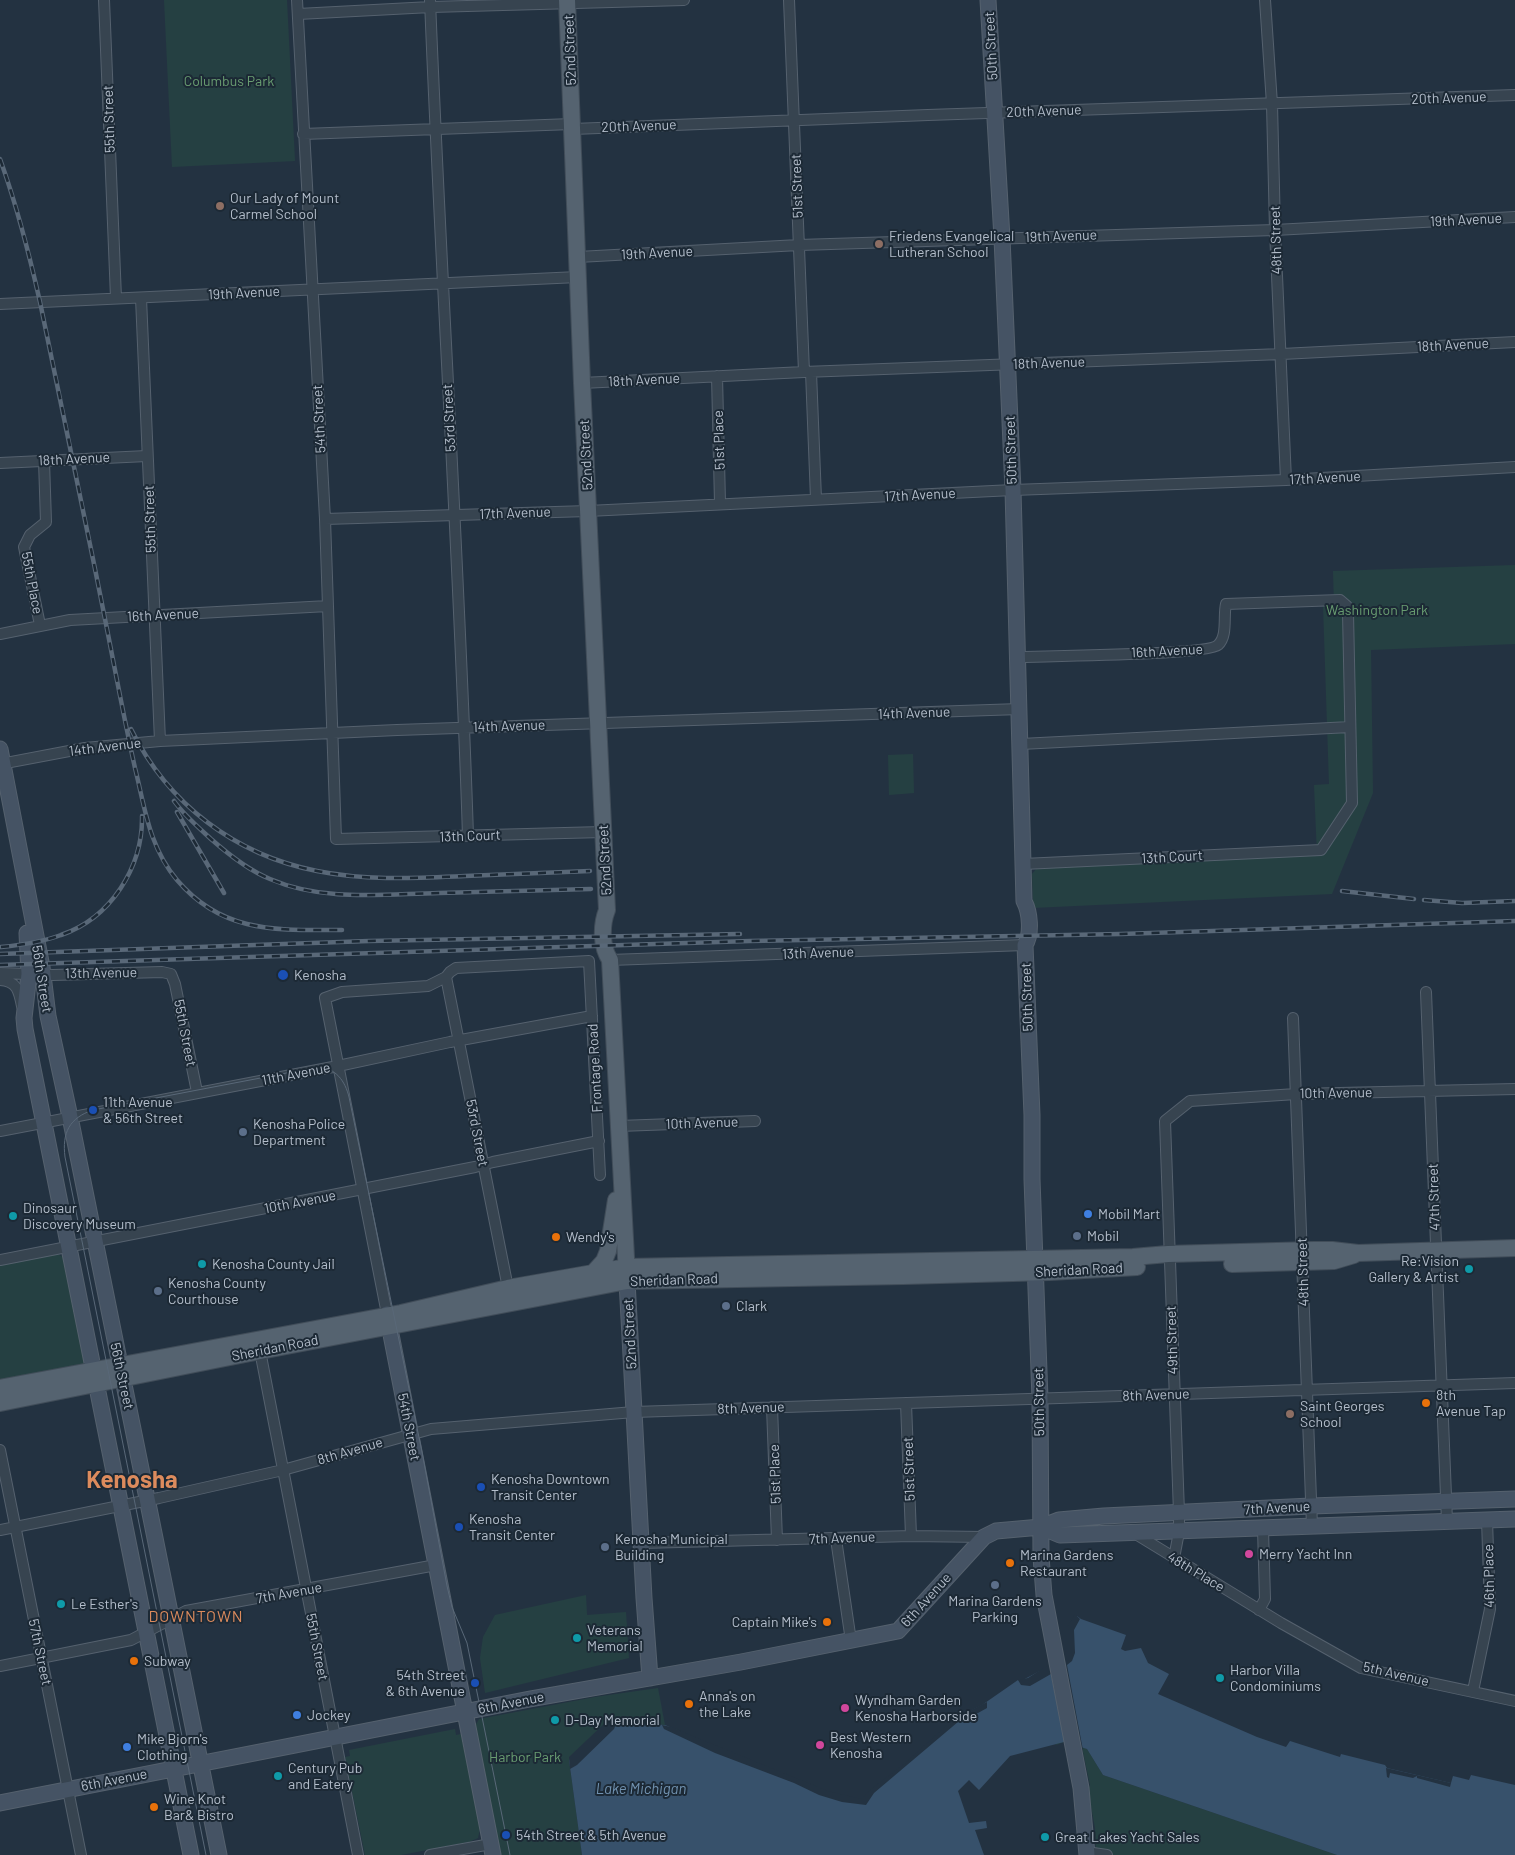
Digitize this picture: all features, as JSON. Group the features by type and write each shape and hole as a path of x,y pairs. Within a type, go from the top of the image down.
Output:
{"main road":[{"name":"52nd Street","path":"568,2 582,383 607,910 613,919 615,951 610,960 627,1274"},
{"path":"594,1272 604,1261 608,1251 621,1170"},
{"name":"Sheridan Road","path":"121,1372 260,1351 508,1288 594,1272 627,1274 1035,1266 1303,1256 1334,1261 1358,1254 1515,1248"},
{"name":"Sheridan Road","path":"0,1388 95,1377 627,1274"},
{"name":"Sheridan Road","path":"0,1403 95,1377"}],"street":[{"name":"55th Street","path":"104,0 116,298"},
{"name":"54th Street","path":"297,0 311,290 325,520 336,839"},
{"path":"298,14 431,3 684,0"},
{"name":"51st Street","path":"789,0 800,245 816,499"},
{"name":"50th Street","path":"988,0 1008,365 1019,657 1024,901 1020,908 1021,940 1025,945 1032,1115 1032,1179 1040,1399 1042,1576 1082,1788 1086,1853"},
{"name":"48th Street","path":"1265,0 1272,104 1275,230 1282,354 1286,480"},
{"name":"53rd Street","path":"431,3 435,129 468,836"},
{"name":"20th Avenue","path":"303,134 435,129 794,121 1515,95"},
{"name":"19th Avenue","path":"578,257 800,245 1275,230 1515,218"},
{"name":"19th Avenue","path":"0,304 578,277"},
{"name":"55th Street","path":"141,298 160,741"},
{"name":"18th Avenue","path":"582,383 808,372 1282,354 1515,342"},
{"name":"51st Place","path":"717,376 720,503"},
{"name":"18th Avenue","path":"0,463 147,456"},
{"name":"55th Place","path":"40,625 24,547 30,535 46,522 44,460"},
{"name":"17th Avenue","path":"325,520 588,511 720,503 1286,480 1515,466"},
{"name":"16th Avenue","path":"1019,657 1176,652 1212,648 1219,644 1224,635 1226,604 1340,600 1347,606 1348,613 1350,727"},
{"name":"16th Avenue","path":"0,634 40,625 79,620 328,606"},
{"name":"14th Avenue","path":"1,759 160,741 464,728 1020,709"},
{"path":"1021,744 1350,727"},
{"name":"13th Court","path":"1023,864 1321,850 1352,803 1350,727"},
{"name":"56th Street","path":"1,759 27,896 36,974 48,1016 70,1117 219,1855"},
{"name":"13th Court","path":"336,839 603,832"},
{"name":"13th Avenue","path":"610,960 1025,945"},
{"name":"Frontage Road","path":"446,977 456,968 589,961 600,1175"},
{"name":"13th Avenue","path":"0,973 160,972 171,974"},
{"name":"56th Street","path":"36,974 24,1018 43,1122 191,1855"},
{"name":"55th Street","path":"171,974 175,984 198,1092"},
{"name":"54th Street","path":"446,977 428,986 342,992 324,998 492,1849"},
{"name":"53rd Street","path":"446,977 508,1288"},
{"path":"0,980 10,981 17,988 24,1018"},
{"name":"47th Street","path":"1426,992 1447,1521"},
{"name":"11th Avenue","path":"0,1131 592,1016"},
{"name":"48th Street","path":"1293,1018 1312,1526"},
{"name":"10th Avenue","path":"1165,1121 1190,1101 1296,1094 1515,1088"},
{"name":"10th Avenue","path":"618,1126 755,1121"},
{"name":"49th Street","path":"1165,1121 1179,1532 1174,1558"},
{"name":"10th Avenue","path":"0,1260 363,1190 599,1141"},
{"name":"52nd Street","path":"627,1274 650,1678"},
{"name":"55th Street","path":"260,1351 358,1855"},
{"name":"8th Avenue","path":"0,1530 122,1506 283,1470 431,1428 634,1412 1515,1383"},
{"name":"51st Street","path":"906,1403 911,1536"},
{"name":"51st Place","path":"772,1407 777,1540"},
{"name":"57th Street","path":"0,1450 81,1855"},
{"name":"7th Avenue","path":"641,1543 911,1536 984,1537 996,1531 1041,1527 1059,1520 1312,1506 1515,1499"},
{"name":"7th Avenue","path":"1041,1527 1060,1535 1515,1519"},
{"name":"46th Place","path":"1473,1691 1490,1610 1487,1520"},
{"path":"1259,1610 1265,1599 1263,1529"},
{"name":"48th Place","path":"1133,1533 1259,1610"},
{"name":"6th Avenue","path":"0,1803 464,1712 898,1631 984,1537"},
{"path":"836,1539 851,1641"},
{"name":"7th Avenue","path":"0,1666 131,1640 186,1611 436,1564"},
{"name":"5th Avenue","path":"1259,1610 1361,1668 1515,1701"},
{"path":"430,1855 492,1849"},
{"path":"1086,1853 1107,1855"}],"green space":[{"name":"Columbus Park","path":"164,0 287,0 295,161 172,167"},
{"name":"Washington Park","path":"1515,565 1515,644 1371,650 1373,793 1332,894 1033,908 1032,874 1037,868 1317,855 1314,785 1329,784 1323,605 1334,605 1333,571"},
{"path":"913,754 914,793 889,795 888,755"},
{"path":"57,1254 65,1258 86,1362 81,1368 0,1384 0,1265"},
{"path":"586,1595 587,1615 626,1612 629,1658 485,1693 480,1658 483,1637 495,1615"},
{"name":"Harbor Park","path":"658,1688 665,1725 610,1721 569,1760 582,1855 500,1855 474,1728 479,1719 595,1697"},
{"path":"455,1729 456,1735 461,1734 480,1829 478,1838 469,1842 401,1855 365,1855 345,1757 350,1756 349,1750"},
{"path":"1053,1731 1087,1749 1103,1775 1337,1855 1096,1855 1095,1828 1088,1790 1090,1785 1082,1747 1064,1742 1056,1745"}],"water":[{"name":"Lake Michigan","path":"1077,1616 1126,1635 1121,1649 1125,1651 1141,1648 1148,1663 1169,1674 1158,1694 1257,1737 1286,1747 1290,1741 1340,1757 1341,1754 1385,1765 1387,1768 1451,1783 1453,1776 1469,1780 1471,1775 1515,1785 1515,1855 1337,1855 1103,1775 1087,1749 1064,1742 1010,1756 979,1790 969,1780 958,1791 969,1823 986,1821 987,1828 975,1830 984,1855 582,1855 569,1760 610,1721 665,1725 827,1793 863,1802 961,1715 982,1705 1018,1680 1021,1681 1066,1657"}],"pier":[{"path":"1075,1614 1080,1619 1074,1630 1075,1653 1072,1661 1067,1665 1083,1750 1065,1745 1051,1674 1030,1686 1021,1685 1018,1680 1028,1678 1064,1655 1067,1650 1067,1627"},
{"path":"987,1702 987,1708 978,1713 965,1716 874,1793 866,1805 842,1802 819,1795 794,1783 715,1753 664,1729 662,1725 828,1791 862,1799 871,1789 904,1764 960,1713"},
{"path":"607,1721 617,1722 614,1729 577,1765 570,1769 569,1757"},
{"path":"1386,1768 1451,1783 1450,1787 1417,1778 1417,1776 1413,1778 1390,1773 1389,1778 1387,1777"}],"tram line":[{"path":"206,1855 64,1148 66,1134 73,1122 78,1117 93,1110 318,1067 330,1070 339,1076 349,1097 422,1452 447,1586 452,1607 467,1643 510,1855"}],"railway":[{"path":"0,159 17,212 36,284 131,750 145,812 154,841 177,880 195,898 213,911 232,920 273,928 342,930"},
{"path":"131,729 146,756 164,781 184,803 232,839 259,853 287,863 335,874 391,878 590,871"},
{"path":"174,801 211,839 246,866 270,879 311,891 332,894 375,895 591,889"},
{"path":"177,812 224,893"},
{"path":"1,947 32,943 61,935 79,927 109,903 121,888 137,854 142,816"},
{"path":"1342,891 1414,899"},
{"path":"1424,900 1462,903 1515,901"},
{"path":"0,965 750,941 1121,934 1515,921"},
{"path":"0,954 369,941 740,934"}],"place":[{"name":"Our Lady of Mount Carmel School","path":"220,206"},
{"name":"Friedens Evangelical Lutheran School","path":"879,244"},
{"name":"Kenosha","path":"283,975"},
{"name":"11th Avenue & 56th Street","path":"93,1110"},
{"name":"Kenosha Police Department","path":"243,1132"},
{"name":"Mobil Mart","path":"1088,1214"},
{"name":"Dinosaur Discovery Museum","path":"13,1216"},
{"name":"Mobil","path":"1077,1236"},
{"name":"Wendy's","path":"556,1237"},
{"name":"Kenosha County Jail","path":"202,1264"},
{"name":"Re:Vision Gallery & Artist","path":"1469,1269"},
{"name":"Kenosha County Courthouse","path":"158,1291"},
{"name":"Clark","path":"726,1306"},
{"name":"8th Avenue Tap","path":"1426,1403"},
{"name":"Saint Georges School","path":"1290,1414"},
{"name":"Kenosha Downtown Transit Center","path":"481,1487"},
{"name":"Kenosha Transit Center","path":"459,1527"},
{"name":"Kenosha Municipal Building","path":"605,1547"},
{"name":"Merry Yacht Inn","path":"1249,1554"},
{"name":"Marina Gardens Restaurant","path":"1010,1563"},
{"name":"Marina Gardens Parking","path":"995,1585"},
{"name":"Le Esther's","path":"61,1604"},
{"name":"Captain Mike's","path":"827,1622"},
{"name":"Veterans Memorial","path":"577,1638"},
{"name":"Subway","path":"134,1661"},
{"name":"Harbor Villa Condominiums","path":"1220,1678"},
{"name":"54th Street & 6th Avenue","path":"475,1683"},
{"name":"Anna's on the Lake","path":"689,1704"},
{"name":"Wyndham Garden Kenosha Harborside","path":"845,1708"},
{"name":"Jockey","path":"297,1715"},
{"name":"D-Day Memorial","path":"555,1720"},
{"name":"Best Western Kenosha","path":"820,1745"},
{"name":"Mike Bjorn's Clothing","path":"127,1747"},
{"name":"Century Pub and Eatery","path":"278,1776"},
{"name":"Wine Knot Bar& Bistro","path":"154,1807"},
{"name":"54th Street & 5th Avenue","path":"506,1835"},
{"name":"Great Lakes Yacht Sales","path":"1045,1837"}],"district":[{"name":"Kenosha","path":"132,1480"},
{"name":"DOWNTOWN","path":"196,1617"}]}
